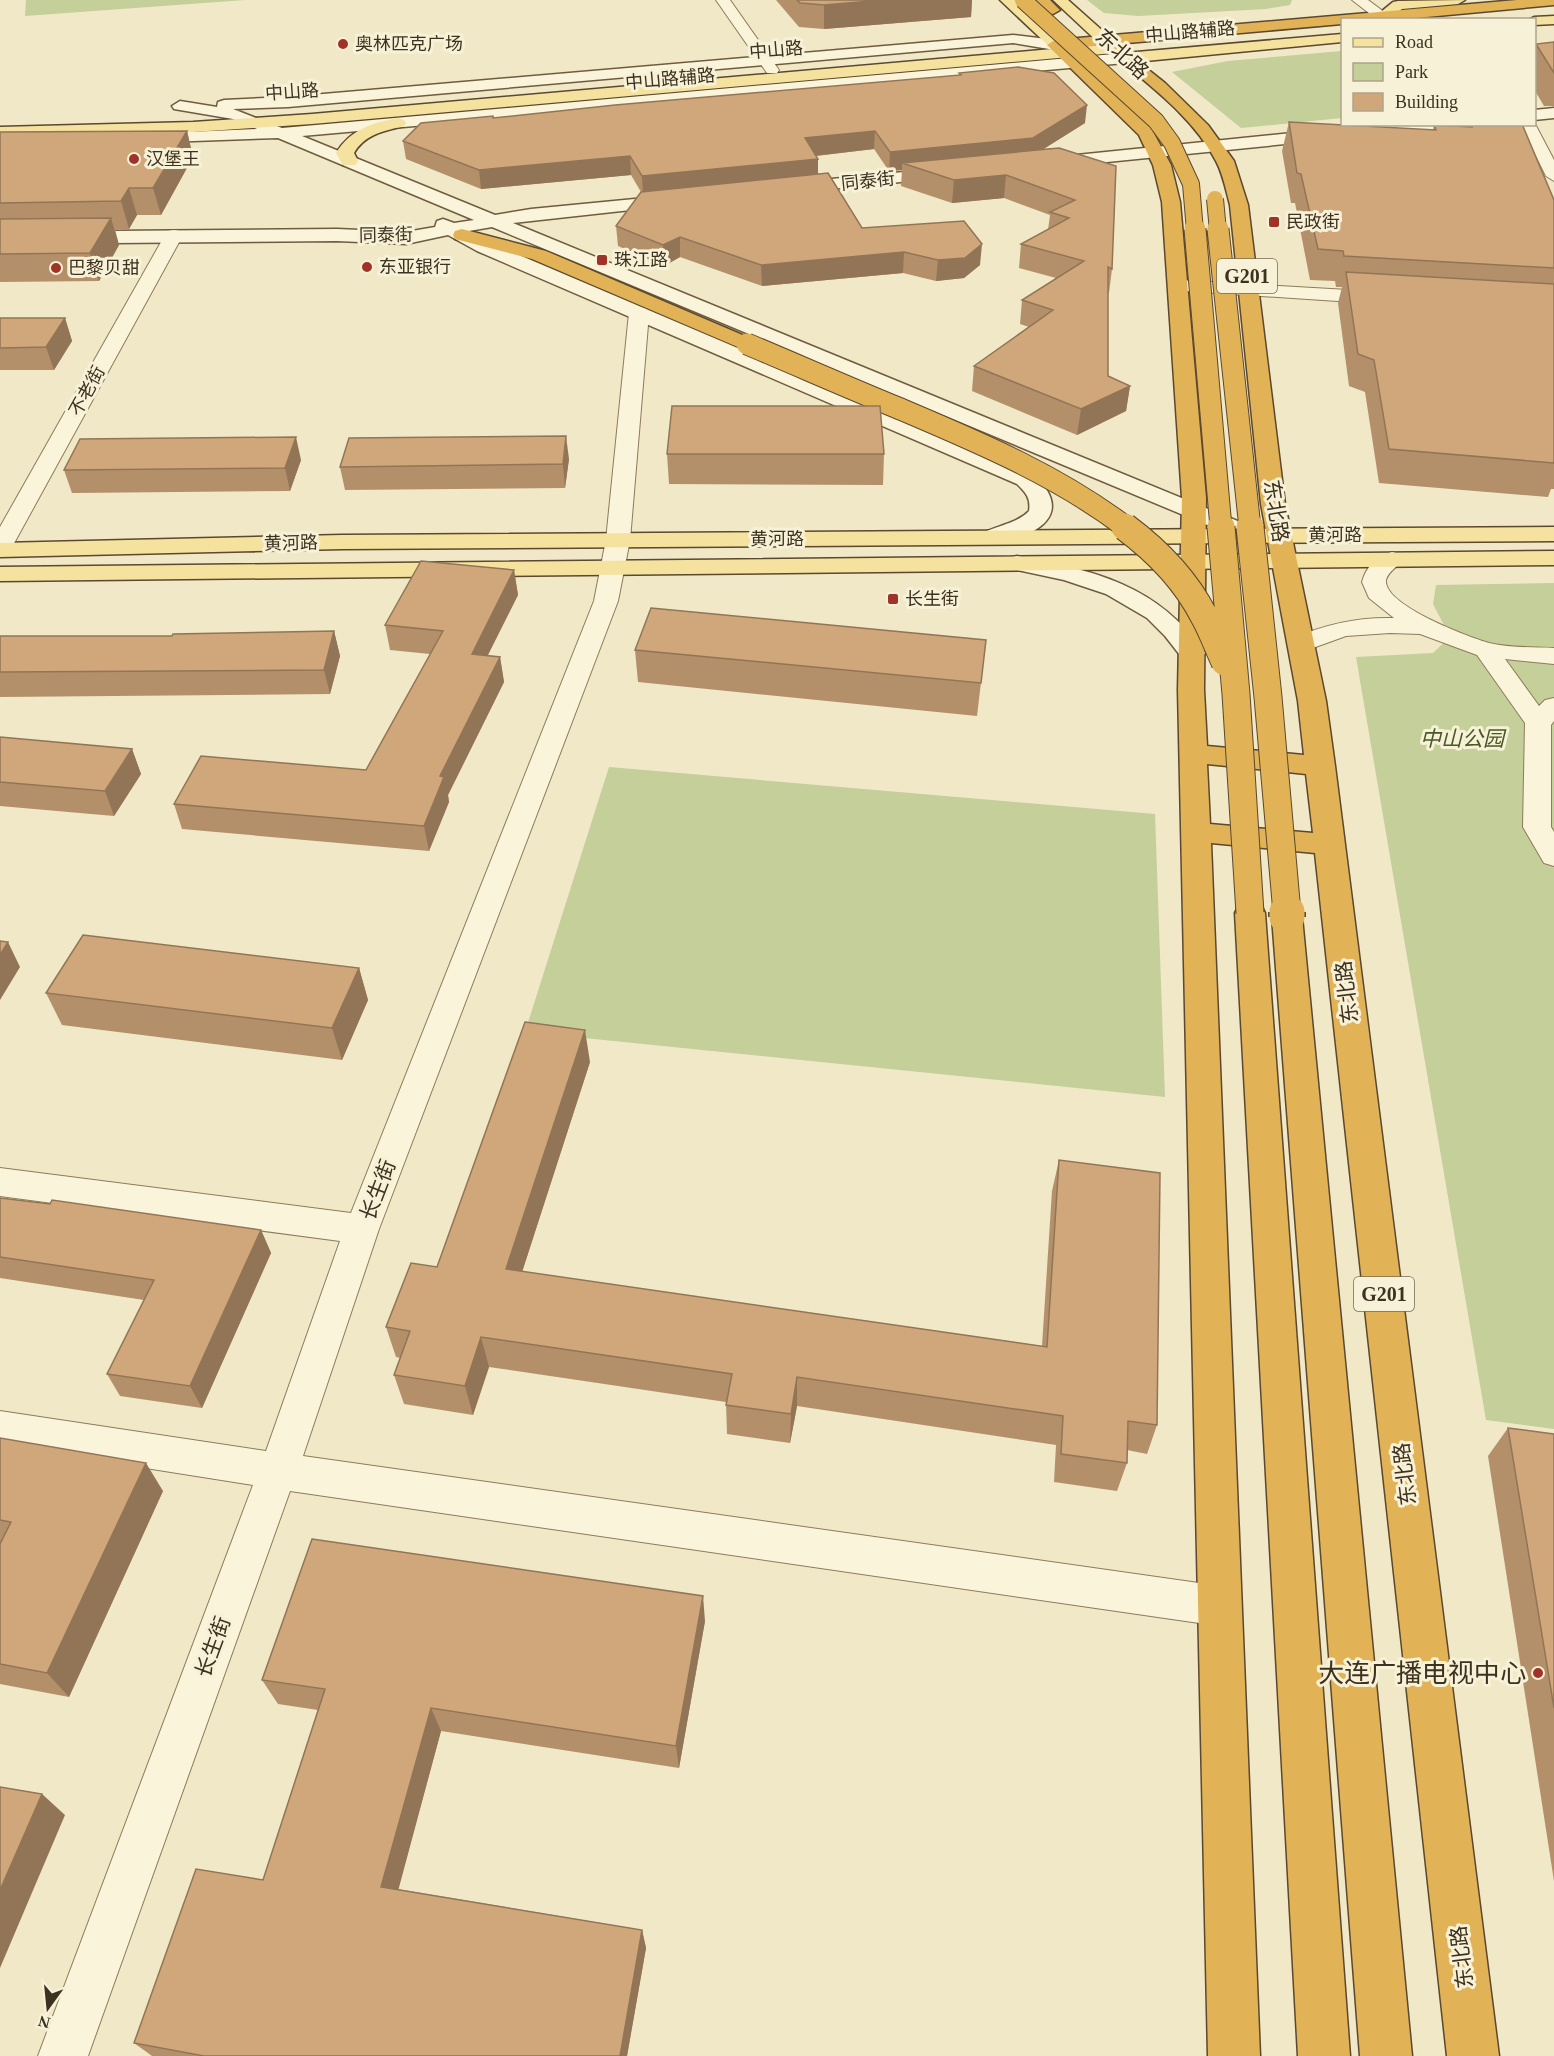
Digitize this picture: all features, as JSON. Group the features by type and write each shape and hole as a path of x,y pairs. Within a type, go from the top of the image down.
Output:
{"highway":[{"name":"东北路","path":"1023,0 1156,121 1172,143 1191,184 1236,694 1268,915 1386,2056"},
{"name":"中山路","path":"1385,18 1554,1"},
{"name":"东北路","path":"1051,3 1174,120 1191,141 1212,183 1216,204 1268,697 1268,915 1324,2056"},
{"path":"1275,25 1294,21 1311,9"},
{"path":"1453,18 1554,9"},
{"name":"中山路","path":"1115,49 1275,25 1341,21"},
{"name":"中山路","path":"1064,53 1341,27"},
{"name":"东北路","path":"1115,49 1194,119 1213,143 1229,172 1239,206 1271,482 1275,545 1301,644 1321,766 1473,2055"},
{"name":"东北路","path":"1064,53 1138,123 1156,149 1168,183 1171,202 1194,511 1192,653 1195,832 1234,2056"},
{"path":"445,226 538,255 996,450 1045,474 1123,525 1155,551 1177,576 1201,611 1221,649 1236,694"},
{"path":"1192,476 1271,482"},
{"path":"1193,754 1321,766"},
{"path":"1195,832 1330,845"}],"main road":[{"name":"东北路","path":"1007,0 1064,53"},
{"path":"1385,18 1398,5 1458,0"},
{"name":"东北路","path":"1051,3 1115,49"},
{"path":"1536,21 1554,20"},
{"name":"中山路辅路","path":"391,118 1064,53 1341,38"},
{"name":"中山路","path":"0,121 237,115 768,65 1064,53"},
{"name":"中山路辅路","path":"237,115 175,106 298,101 768,65"},
{"path":"1536,108 1554,106"},
{"path":"1536,115 1554,113"},
{"path":"237,115 1275,545"},
{"name":"中山路","path":"0,132 391,118"},
{"path":"0,143 281,133 391,118"},
{"path":"349,161 345,153 354,140 391,118"},
{"path":"1213,143 1348,126"},
{"path":"1028,161 1413,126"},
{"path":"176,138 216,140 284,152 358,184"},
{"name":"同泰街","path":"771,187 963,168"},
{"name":"同泰街","path":"0,238 337,235 353,229 394,230 445,226 487,218 525,207 690,195"},
{"path":"445,226 484,247 1024,479 1038,492 1042,505 1038,516 1029,525 1014,532 989,538"},
{"path":"1024,479 1060,455"},
{"path":"1124,482 1169,486 1183,483 1192,476"},
{"name":"黄河路","path":"0,548 342,542 616,553 1017,563 1193,549 1554,534"},
{"name":"黄河路","path":"0,574 989,538 1193,549 1275,545 1392,559 1554,558"},
{"path":"1017,563 1102,583 1134,597 1157,612 1177,631 1192,653"}],"street":[{"path":"723,0 768,65"},
{"path":"1359,0 1385,18"},
{"path":"1530,126 1547,148 1554,176"},
{"name":"不老街","path":"0,548 174,236"},
{"path":"1178,286 1401,299"},
{"name":"长生街","path":"63,2056 278,1471 362,1229 606,601 616,553 639,313"},
{"path":"1392,559 1377,571 1374,582 1377,593 1388,604 1426,627 1486,650 1554,656"},
{"path":"1301,644 1326,632 1355,626 1426,627"},
{"path":"1486,650 1546,715 1537,827 1554,856"},
{"path":"0,1182 362,1229"},
{"path":"0,1428 278,1471 1220,1606"}],"green space":[{"path":"26,0 245,0 25,16"},
{"path":"1087,0 1292,0 1290,5 1266,9 1138,16 1104,13"},
{"path":"1341,51 1341,118 1241,128 1172,72 1228,61"},
{"name":"中山公园","path":"1554,583 1554,1429 1486,1420 1356,657 1433,653 1450,637 1433,604 1436,585"},
{"path":"609,767 1155,814 1165,1097 525,1032"}],"building":[{"path":"797,0 883,0 824,5 800,3"},
{"path":"1554,42 1554,73 1536,44"},
{"path":"1018,67 1054,73 1087,105 1033,138 890,152 875,131 805,138 818,159 642,176 630,156 479,170 403,141 421,123 961,75 959,73"},
{"path":"1289,122 1436,130 1434,126 1523,126 1554,200 1554,268 1344,256 1343,251 1318,249 1301,174 1297,173"},
{"path":"187,131 153,188 129,188 121,201 0,203 0,132"},
{"path":"1059,148 1116,166 1112,269 1108,267 1108,376 1130,386 1081,409 974,366 1053,310 1022,300 1084,261 1021,244 1069,218 1050,212 1075,200 1006,175 954,180 902,163"},
{"path":"828,173 862,228 964,221 982,244 965,258 938,260 904,252 761,265 680,237 663,245 616,226 641,192"},
{"path":"111,218 90,253 0,254 0,219"},
{"path":"1346,272 1554,284 1554,463 1389,449 1374,360 1358,354"},
{"path":"0,318 65,318 46,347 0,348"},
{"path":"672,406 880,406 884,454 667,454"},
{"path":"566,436 563,464 340,467 349,438"},
{"path":"296,437 285,468 64,470 80,439"},
{"path":"421,561 514,570 472,654 500,657 440,776 444,777 424,826 174,804 201,756 366,770 443,631 385,625"},
{"path":"651,608 986,640 981,683 635,650"},
{"path":"334,631 324,670 0,672 0,636 172,636 173,634"},
{"path":"0,737 132,749 105,791 0,782"},
{"path":"83,935 359,968 332,1028 46,993"},
{"path":"0,941 8,942 0,955"},
{"path":"525,1022 585,1030 506,1269 1047,1347 1059,1160 1160,1173 1157,1425 1128,1421 1127,1463 1061,1454 1063,1416 797,1377 791,1414 726,1405 732,1374 481,1337 465,1386 394,1375 410,1331 386,1327 411,1263 437,1267"},
{"path":"0,1198 50,1204 52,1200 261,1230 190,1386 107,1374 154,1280 0,1257"},
{"path":"1508,1428 1554,1434 1554,1708"},
{"path":"0,1438 146,1463 47,1673 0,1664 0,1544 11,1522 0,1520"},
{"path":"312,1539 703,1596 676,1746 431,1708 381,1887 642,1930 620,2056 204,2056 134,2043 196,1869 263,1880 325,1689 262,1680"},
{"path":"0,1787 42,1794 0,1890"}],"place":[{"name":"奥林匹克广场","path":"343,44"},
{"name":"汉堡王","path":"134,159"},
{"name":"民政街","path":"1274,222"},
{"name":"珠江路","path":"602,260"},
{"name":"东亚银行","path":"367,267"},
{"name":"巴黎贝甜","path":"56,268"},
{"name":"长生街","path":"893,599"},
{"name":"大连广播电视中心","path":"1538,1673"}]}
